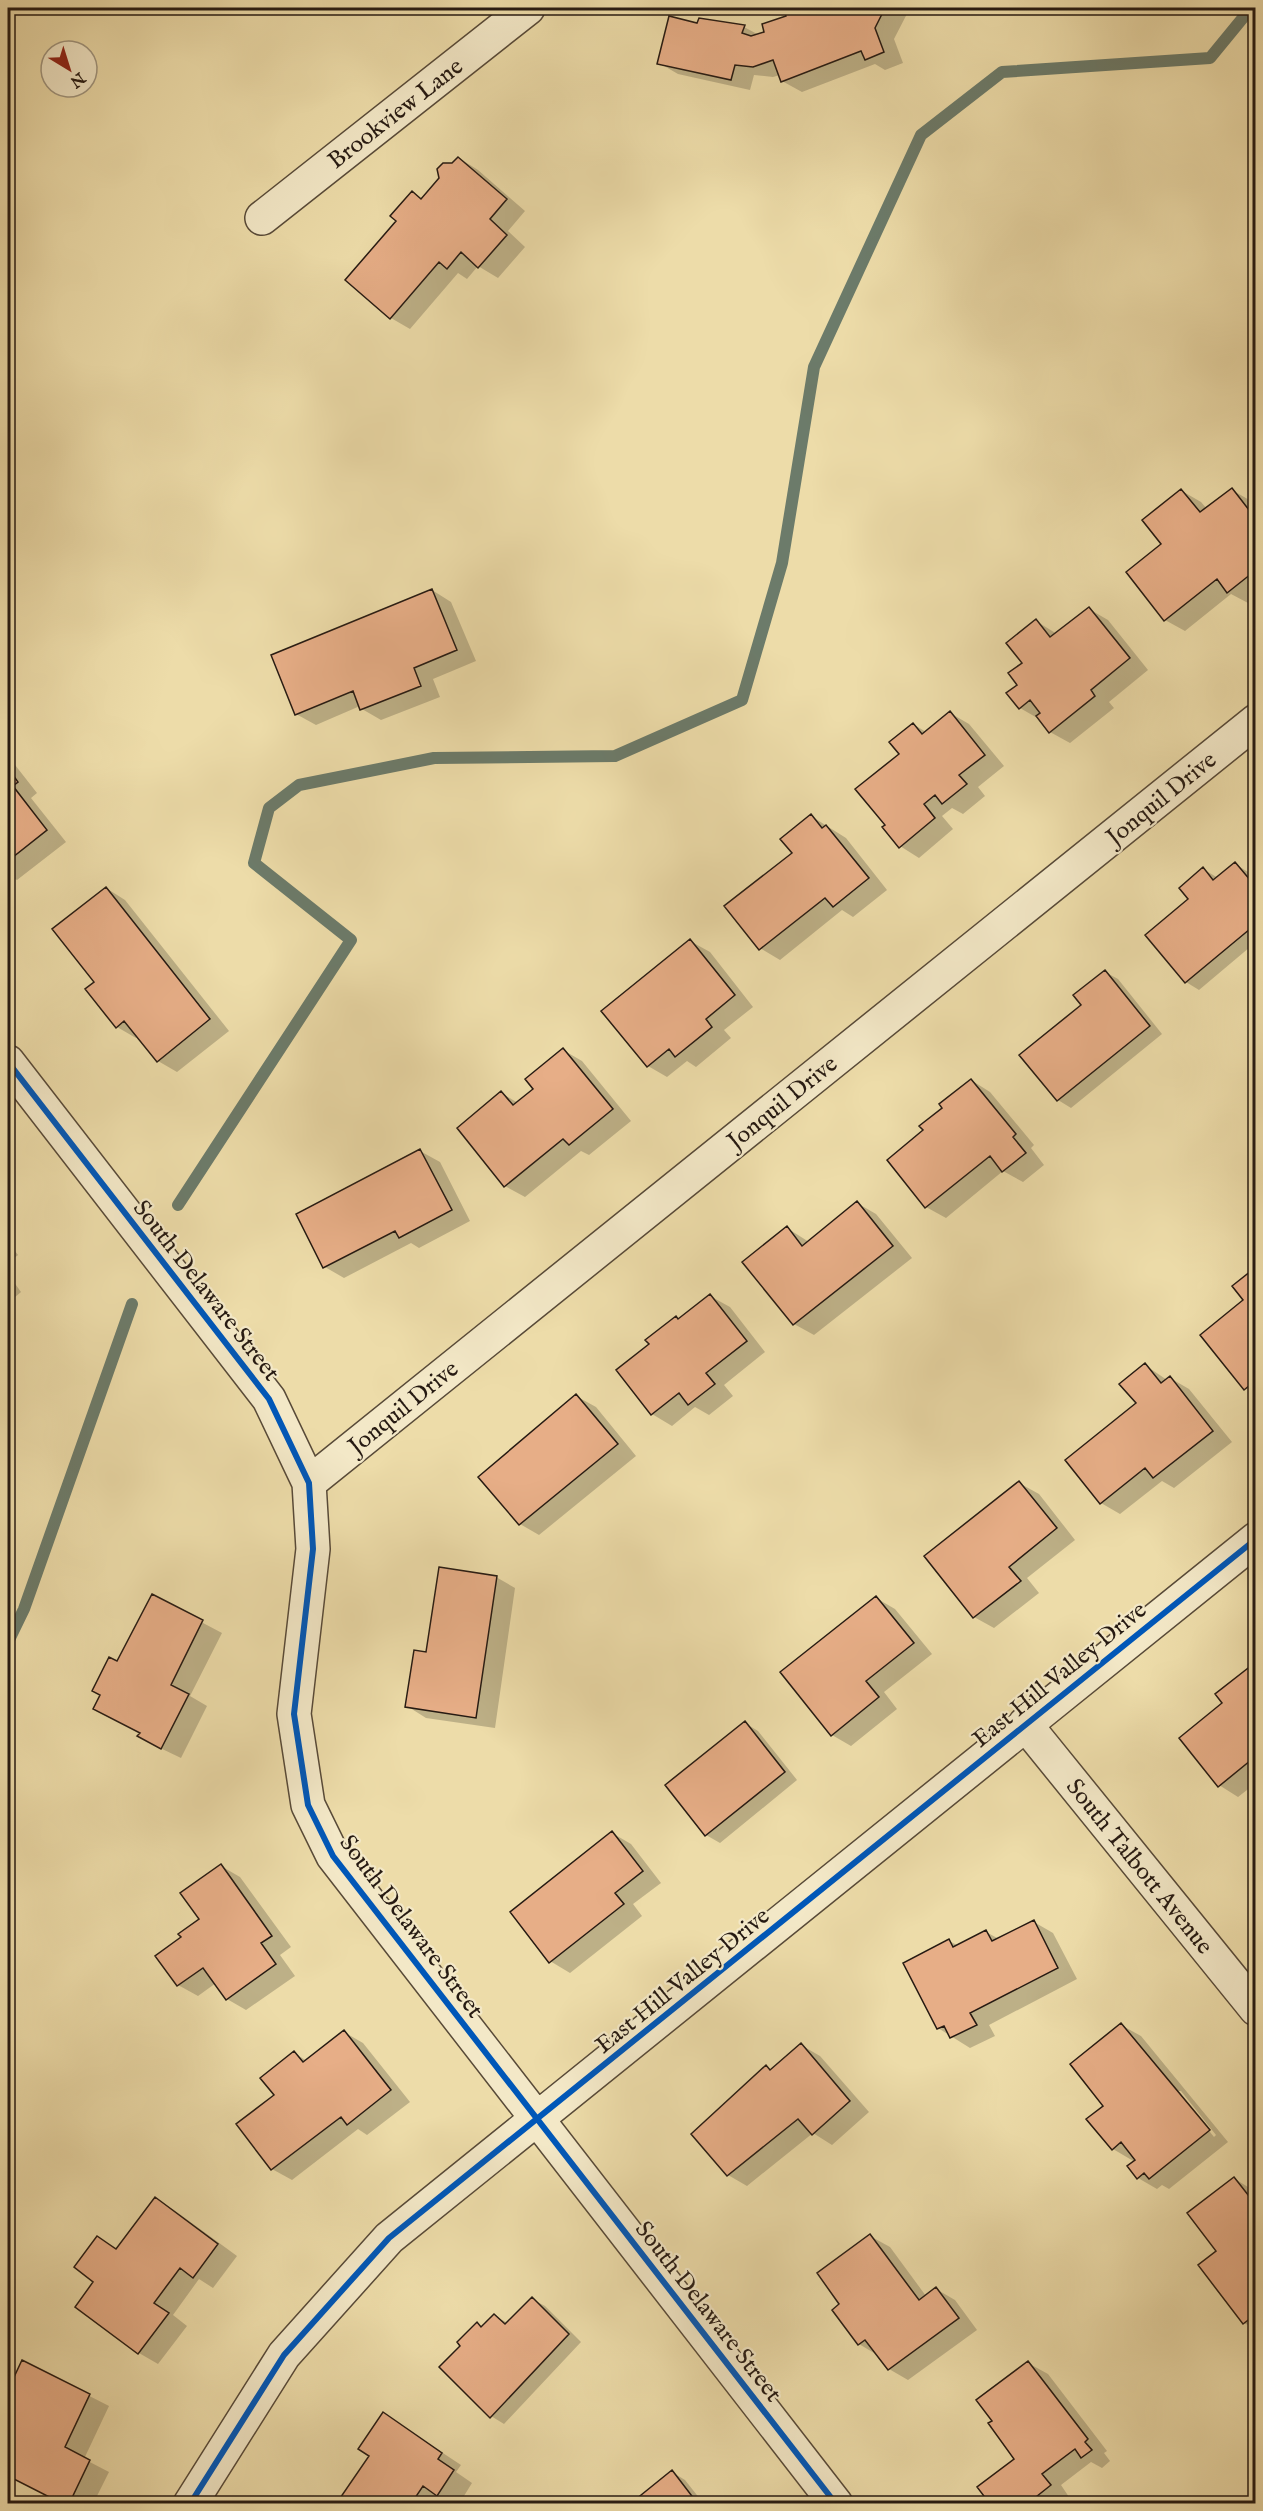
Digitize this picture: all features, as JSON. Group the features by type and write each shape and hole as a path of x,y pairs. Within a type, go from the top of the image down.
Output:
{"street":[{"name":"Brookview Lane","path":"262,218 528,8"},
{"name":"Jonquil Drive","path":"309,1483 1256,722"},
{"name":"South Delaware Street","path":"8,1064 269,1399 309,1483 314,1549 294,1714 308,1805 333,1856 836,2504"},
{"name":"East Hill Valley Drive","path":"190,2504 284,2355 389,2238 1256,1539"},
{"name":"South Talbott Avenue","path":"1025,1724 1256,2009"}],"building":[{"path":"885,8 875,28 884,52 865,60 861,51 781,82 773,60 753,67 735,65 731,80 657,64 669,16 697,23 699,18 745,25 742,33 751,36 764,32 762,24 786,16 784,9"},
{"path":"458,157 507,199 490,219 507,235 478,268 461,252 447,269 439,262 390,319 345,280 396,221 390,216 412,191 421,199 439,178 437,169 443,163 452,163"},
{"path":"1232,488 1256,519 1256,570 1227,593 1217,579 1164,621 1126,572 1161,544 1142,520 1181,489 1200,512"},
{"path":"432,589 457,650 414,668 421,686 360,710 353,691 295,715 271,655"},
{"path":"1089,607 1130,658 1091,690 1095,696 1049,733 1036,716 1040,713 1030,700 1019,709 1006,693 1017,685 1008,673 1022,663 1006,643 1036,619 1050,637"},
{"path":"950,711 985,755 959,775 967,784 942,804 935,795 924,804 935,818 899,848 882,827 885,825 855,789 899,754 889,742 913,723 922,734"},
{"path":"8,768 18,782 13,786 47,830 8,861"},
{"path":"811,814 822,828 826,825 869,878 833,907 825,898 759,950 724,906 792,853 780,839"},
{"path":"1235,862 1256,887 1256,924 1185,983 1145,935 1188,899 1179,888 1203,867 1213,880"},
{"path":"106,887 210,1019 157,1062 124,1021 116,1028 85,989 94,982 52,929"},
{"path":"690,939 735,995 706,1019 712,1027 675,1057 669,1049 647,1067 601,1011"},
{"path":"1105,970 1150,1026 1057,1101 1019,1055 1081,1005 1073,995"},
{"path":"563,1048 613,1109 569,1145 563,1139 504,1187 457,1128 501,1091 513,1105 533,1089 525,1079"},
{"path":"971,1079 1016,1134 1013,1137 1026,1153 1002,1172 990,1156 925,1208 887,1160 923,1130 919,1126 942,1108 939,1104"},
{"path":"420,1149 452,1210 399,1238 395,1231 323,1268 296,1214"},
{"path":"857,1201 893,1246 793,1325 742,1262 787,1226 802,1246"},
{"path":"1256,1267 1256,1380 1244,1390 1200,1335 1243,1300 1232,1286"},
{"path":"710,1294 747,1341 706,1373 715,1384 688,1405 679,1393 651,1415 616,1370 649,1344 645,1340 676,1316 678,1319"},
{"path":"1145,1363 1161,1383 1170,1376 1213,1431 1153,1478 1145,1468 1100,1504 1065,1460 1136,1403 1119,1384"},
{"path":"576,1394 618,1444 519,1525 478,1477"},
{"path":"1019,1481 1057,1528 1009,1567 1021,1581 973,1618 924,1556"},
{"path":"439,1567 497,1576 476,1718 405,1707 414,1650 426,1652"},
{"path":"152,1594 203,1620 171,1685 189,1694 161,1749 137,1736 140,1733 93,1709 100,1695 92,1691 109,1657 117,1661"},
{"path":"876,1596 914,1643 866,1681 879,1697 831,1736 780,1672"},
{"path":"1252,1665 1256,1670 1256,1756 1218,1787 1179,1738 1222,1703 1215,1694"},
{"path":"745,1721 785,1772 705,1836 665,1785"},
{"path":"612,1831 643,1871 615,1893 624,1904 549,1963 510,1912"},
{"path":"221,1864 272,1936 261,1943 276,1964 226,2000 203,1968 177,1986 155,1956 181,1937 178,1934 199,1919 180,1893"},
{"path":"1034,1920 1058,1968 970,2013 977,2025 950,2038 944,2026 937,2029 903,1963 949,1939 953,1947 986,1930 992,1941"},
{"path":"1121,2023 1210,2130 1149,2179 1144,2173 1137,2179 1127,2166 1135,2160 1121,2142 1112,2150 1086,2119 1103,2106 1070,2064"},
{"path":"344,2030 391,2090 347,2125 341,2117 271,2170 236,2124 274,2095 260,2078 294,2051 303,2062"},
{"path":"801,2043 850,2101 812,2135 798,2119 727,2176 691,2134 766,2065 770,2070"},
{"path":"1234,2177 1256,2205 1256,2314 1243,2324 1198,2265 1216,2251 1187,2213"},
{"path":"155,2197 218,2244 193,2278 180,2268 154,2303 169,2313 138,2354 75,2307 93,2282 74,2267 97,2236 116,2249"},
{"path":"870,2234 919,2300 936,2287 959,2318 888,2370 865,2340 858,2345 832,2310 839,2304 817,2273"},
{"path":"532,2297 569,2334 490,2418 439,2367 460,2346 457,2342 477,2322 481,2327 494,2314 505,2324"},
{"path":"22,2360 90,2394 65,2447 90,2460 69,2504 63,2504 8,2476 8,2390"},
{"path":"1028,2361 1088,2439 1085,2442 1092,2450 1081,2458 1075,2449 1042,2474 1051,2485 1027,2504 990,2504 977,2487 1014,2459 988,2423 992,2421 976,2400"},
{"path":"383,2412 442,2453 438,2459 454,2470 437,2496 423,2486 411,2504 336,2504 369,2456 358,2449"},
{"path":"672,2470 698,2504 630,2504"}],"waterway":[{"path":"178,1205 351,940 254,863 269,808 299,785 434,758 615,756 742,700 782,563 814,367 921,135 1002,72 1210,58 1251,8"},
{"path":"8,1642 24,1609 132,1304"}],"cycle path":[{"path":"8,1062 269,1399 309,1483 313,1549 294,1714 308,1805 333,1856 836,2504"},
{"path":"190,2504 284,2355 389,2238 1256,1539"}]}
